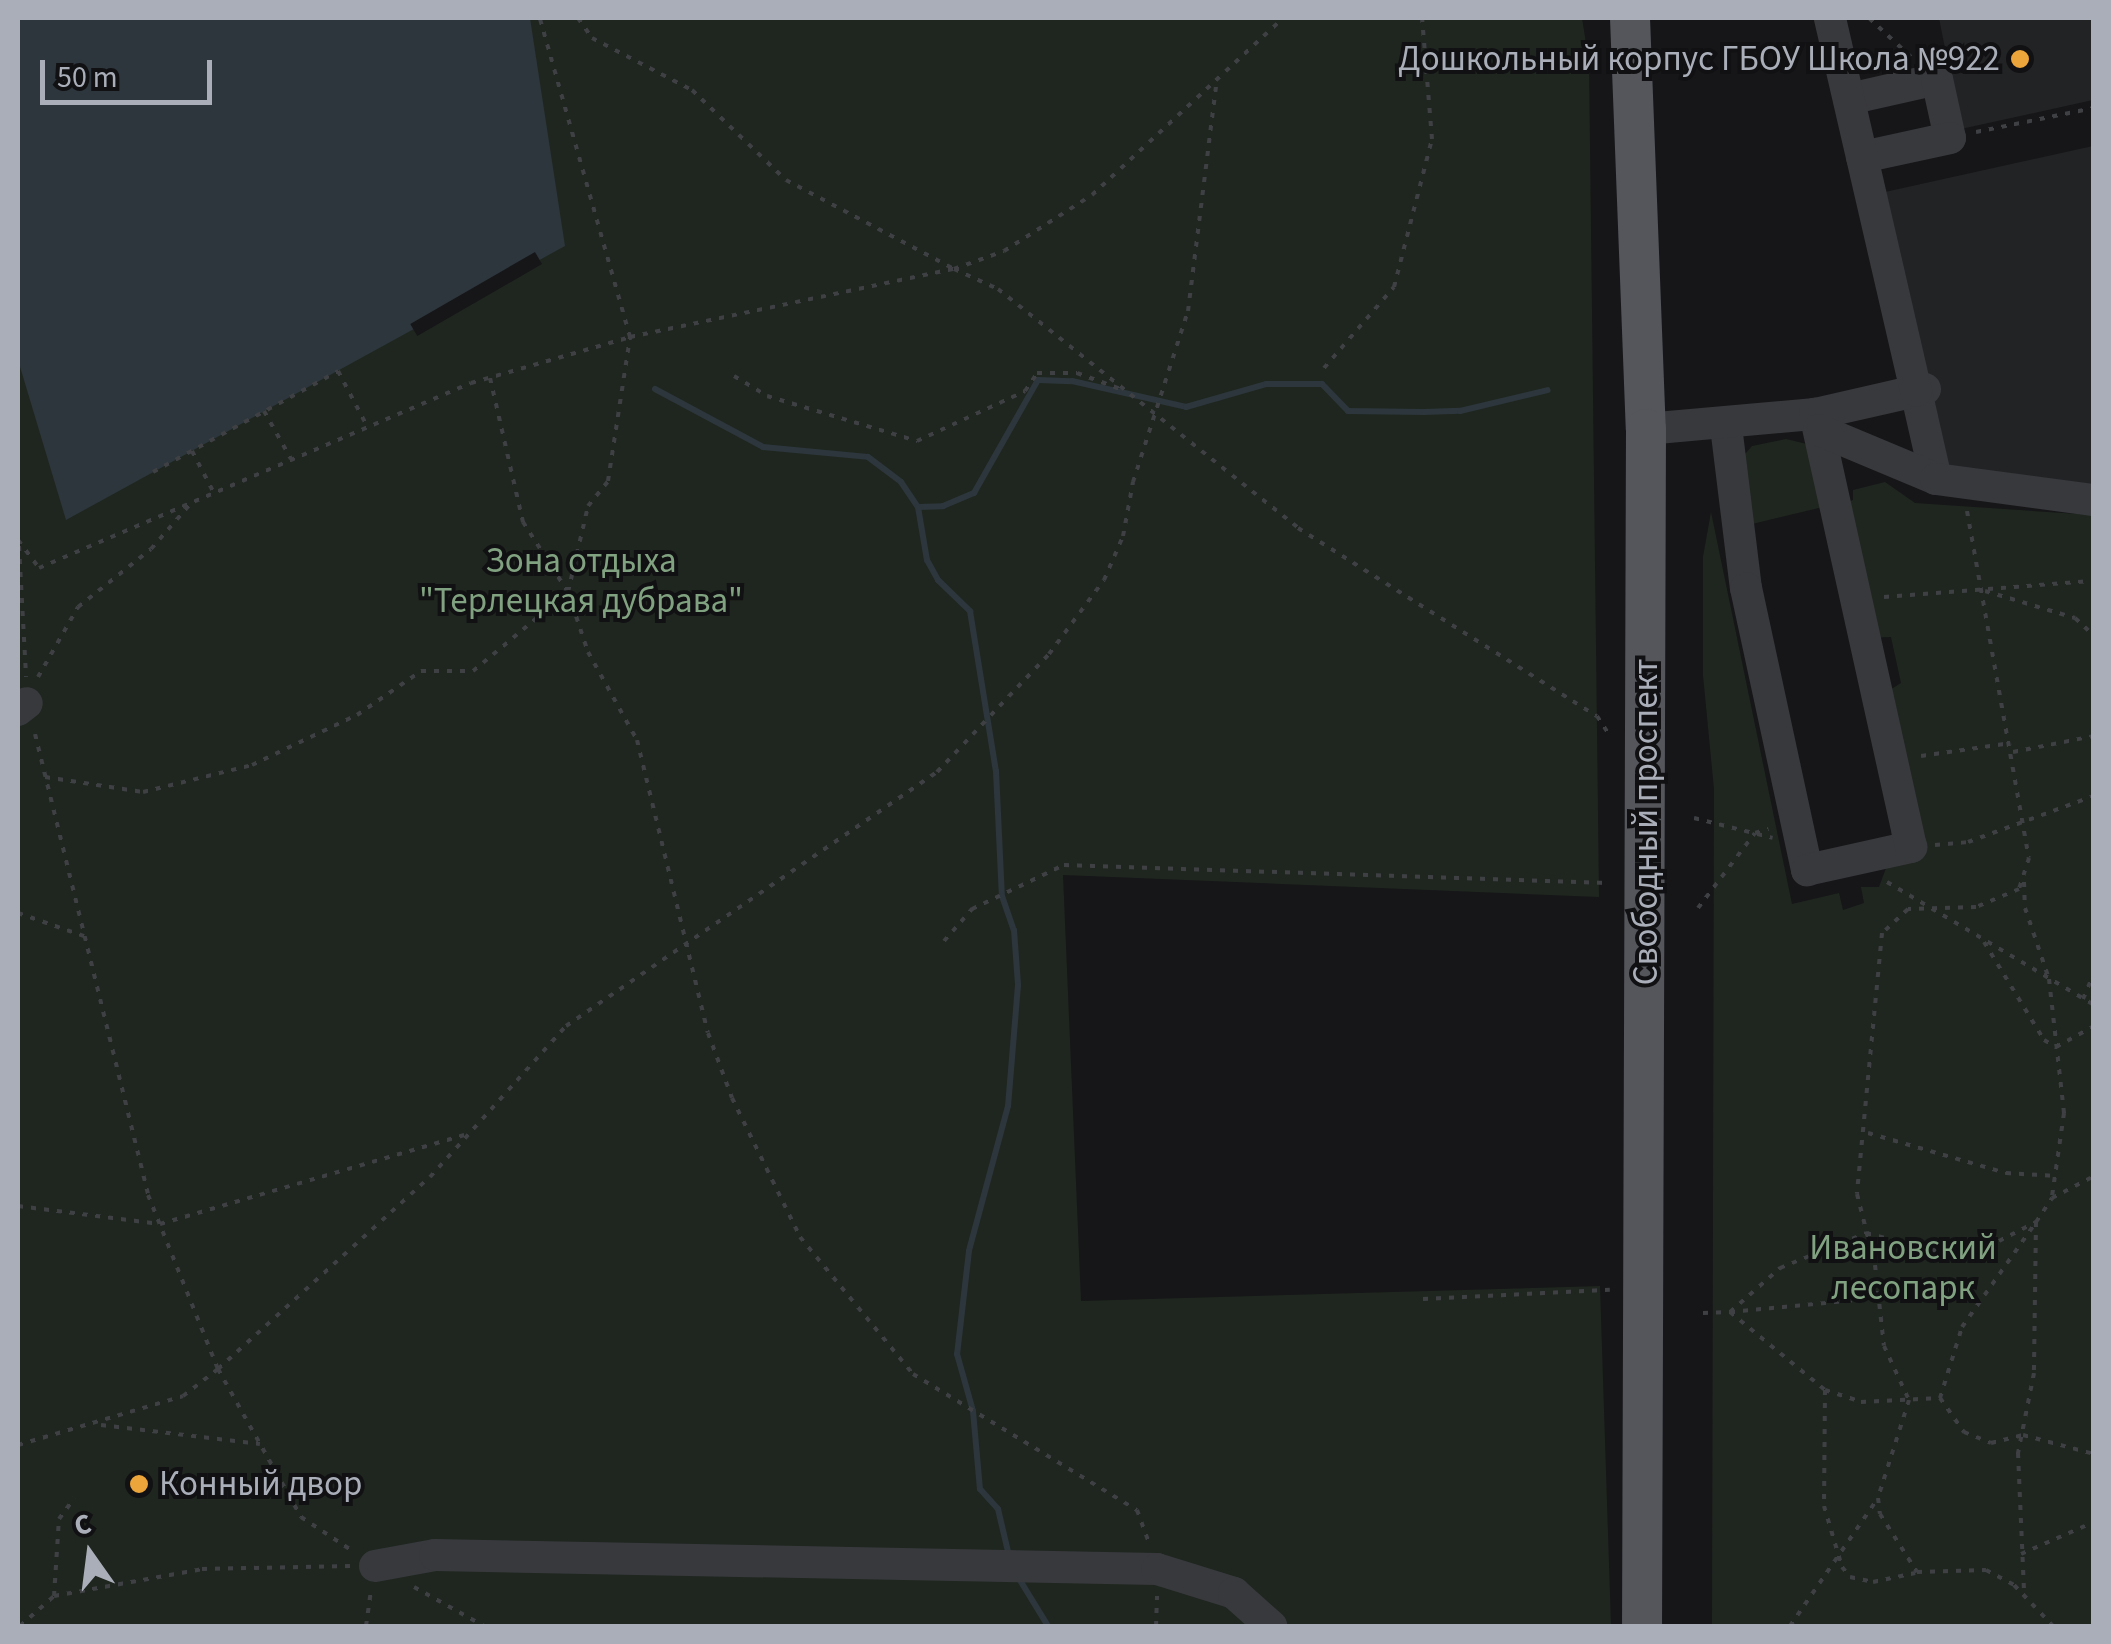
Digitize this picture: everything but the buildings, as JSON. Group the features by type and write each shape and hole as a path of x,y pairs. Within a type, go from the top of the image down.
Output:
{"main road":[{"name":"Свободный проспект","path":"1630,18 1646,429 1642,1626"}],"lane":[{"path":"1830,18 1920,390 1949,480"},
{"path":"1848,99 1937,79 1950,138 1862,157"},
{"path":"1646,429 1817,422 1920,390"},
{"path":"1726,426 1746,588 1807,870 1911,847 1817,422"},
{"path":"1817,422 1949,480 2094,500"},
{"path":"375,1566 435,1555 1158,1569 1234,1592 1271,1626"}],"path":[{"path":"45,778 143,792 252,765 357,715 421,671 474,671 568,592 583,519 611,467 630,337 540,18"},
{"path":"578,18 592,38 692,90 786,180 998,289 1298,528 1597,716 1608,733"},
{"path":"18,543 38,568 490,378 630,337 954,269 1004,251 1092,195 1283,18"},
{"path":"1324,368 1394,288 1432,139 1422,18"},
{"path":"1870,18 1937,79"},
{"path":"18,1445 96,1425 183,1396 218,1369 468,1134 566,1026 690,947 936,772 1049,654 1104,580 1117,551 1153,415 1188,311 1218,79"},
{"path":"1950,138 2094,108"},
{"path":"153,472 338,371 368,428"},
{"path":"734,376 767,396 917,441 1025,391 1037,372 1077,373 1127,391"},
{"path":"490,378 523,522 568,592 588,652 637,740 708,1033 732,1098 800,1236 913,1374 1137,1510 1158,1569 1156,1626"},
{"path":"264,411 291,460"},
{"path":"192,450 214,493"},
{"path":"1940,1398 1962,1327 2052,1198 2064,1114 2049,979 2025,908 2027,822 1980,589 1949,480"},
{"path":"22,707 52,643 78,607 151,548 192,502"},
{"path":"18,543 22,707 45,778 160,1224 218,1369 301,1517 375,1566 484,1626"},
{"path":"1856,599 2094,580"},
{"path":"1980,589 2075,618 2094,636"},
{"path":"2013,752 2094,736"},
{"path":"1892,761 2011,743"},
{"path":"1911,847 1968,842 2094,796"},
{"path":"1694,818 1755,832 1799,833"},
{"path":"1755,832 1799,833"},
{"path":"1698,908 1755,832"},
{"path":"1850,860 2094,1005"},
{"path":"944,941 972,909 1064,864 1608,883"},
{"path":"1790,1626 1878,1498 1909,1400 1884,1346 1880,1298 1857,1194 1866,1132 1882,933 1908,909 1976,907 2024,882"},
{"path":"18,912 84,936"},
{"path":"1982,938 2044,1040 2056,1047"},
{"path":"2083,999 2094,973"},
{"path":"2056,1047 2094,1026"},
{"path":"1866,1132 2006,1173 2057,1176"},
{"path":"18,1206 160,1224 468,1134"},
{"path":"2052,1198 2093,1177"},
{"path":"1730,1312 1780,1268 1866,1233 1966,1252 2036,1222"},
{"path":"2024,1593 2018,1452 2034,1373 2036,1222"},
{"path":"1423,1299 1610,1290"},
{"path":"1703,1313 1880,1298"},
{"path":"1730,1312 1825,1390 1861,1402 1940,1398"},
{"path":"1825,1390 1824,1506 1850,1577 1897,1580 1917,1572 1986,1570 2024,1593 2052,1626"},
{"path":"1940,1398 1964,1432 1992,1443 2023,1435 2094,1454"},
{"path":"96,1425 260,1444"},
{"path":"54,1596 59,1519 74,1498"},
{"path":"1878,1498 1880,1514 1917,1572"},
{"path":"2021,1554 2094,1522"},
{"path":"20,1626 54,1596 202,1570 375,1566"},
{"path":"366,1626 375,1566"}],"shaded area":[{"path":"18,18 530,18 565,246 66,520 18,360"},
{"name":"Дошкольный корпус ГБОУ Школа №922","path":"1939,18 2093,18 2093,100 1961,129"},
{"path":"2093,146 2093,491 1945,466 1885,192"}],"green space":[{"name":"Зона отдыха \"Терлецкая дубрава\"","path":"18,18 1582,18 1589,62 1599,897 1063,875 1081,1301 1600,1286 1611,1626 18,1626"},
{"path":"1786,439 1811,445 1823,507 1748,525 1738,462 1752,446"},
{"name":"Ивановский лесопарк","path":"1885,482 1915,503 2093,515 2093,1626 1712,1626 1714,789 1703,675 1703,557 1711,512 1792,904 1839,893 1843,910 1864,903 1861,887 1879,887 1893,849 1877,698 1901,683 1891,637 1864,638 1845,503 1853,500 1853,490"}],"pier":[{"path":"535,252 542,264 417,336 410,324"}],"waterway":[{"path":"655,389 763,447 868,457 901,482 918,507 943,506 974,493 1038,380 1072,381 1186,407 1266,384 1322,384 1348,411 1460,411 1548,390"},
{"path":"918,507 927,560 938,580 970,611 996,771 1002,896 1014,930 1018,985 1008,1106 969,1251 957,1354 973,1411 980,1489 998,1509 1009,1556"},
{"path":"1018,1577 1048,1626"}],"place":[{"name":"Дошкольный корпус ГБОУ Школа №922","path":"2020,59"},
{"name":"Конный двор","path":"139,1484"}]}
